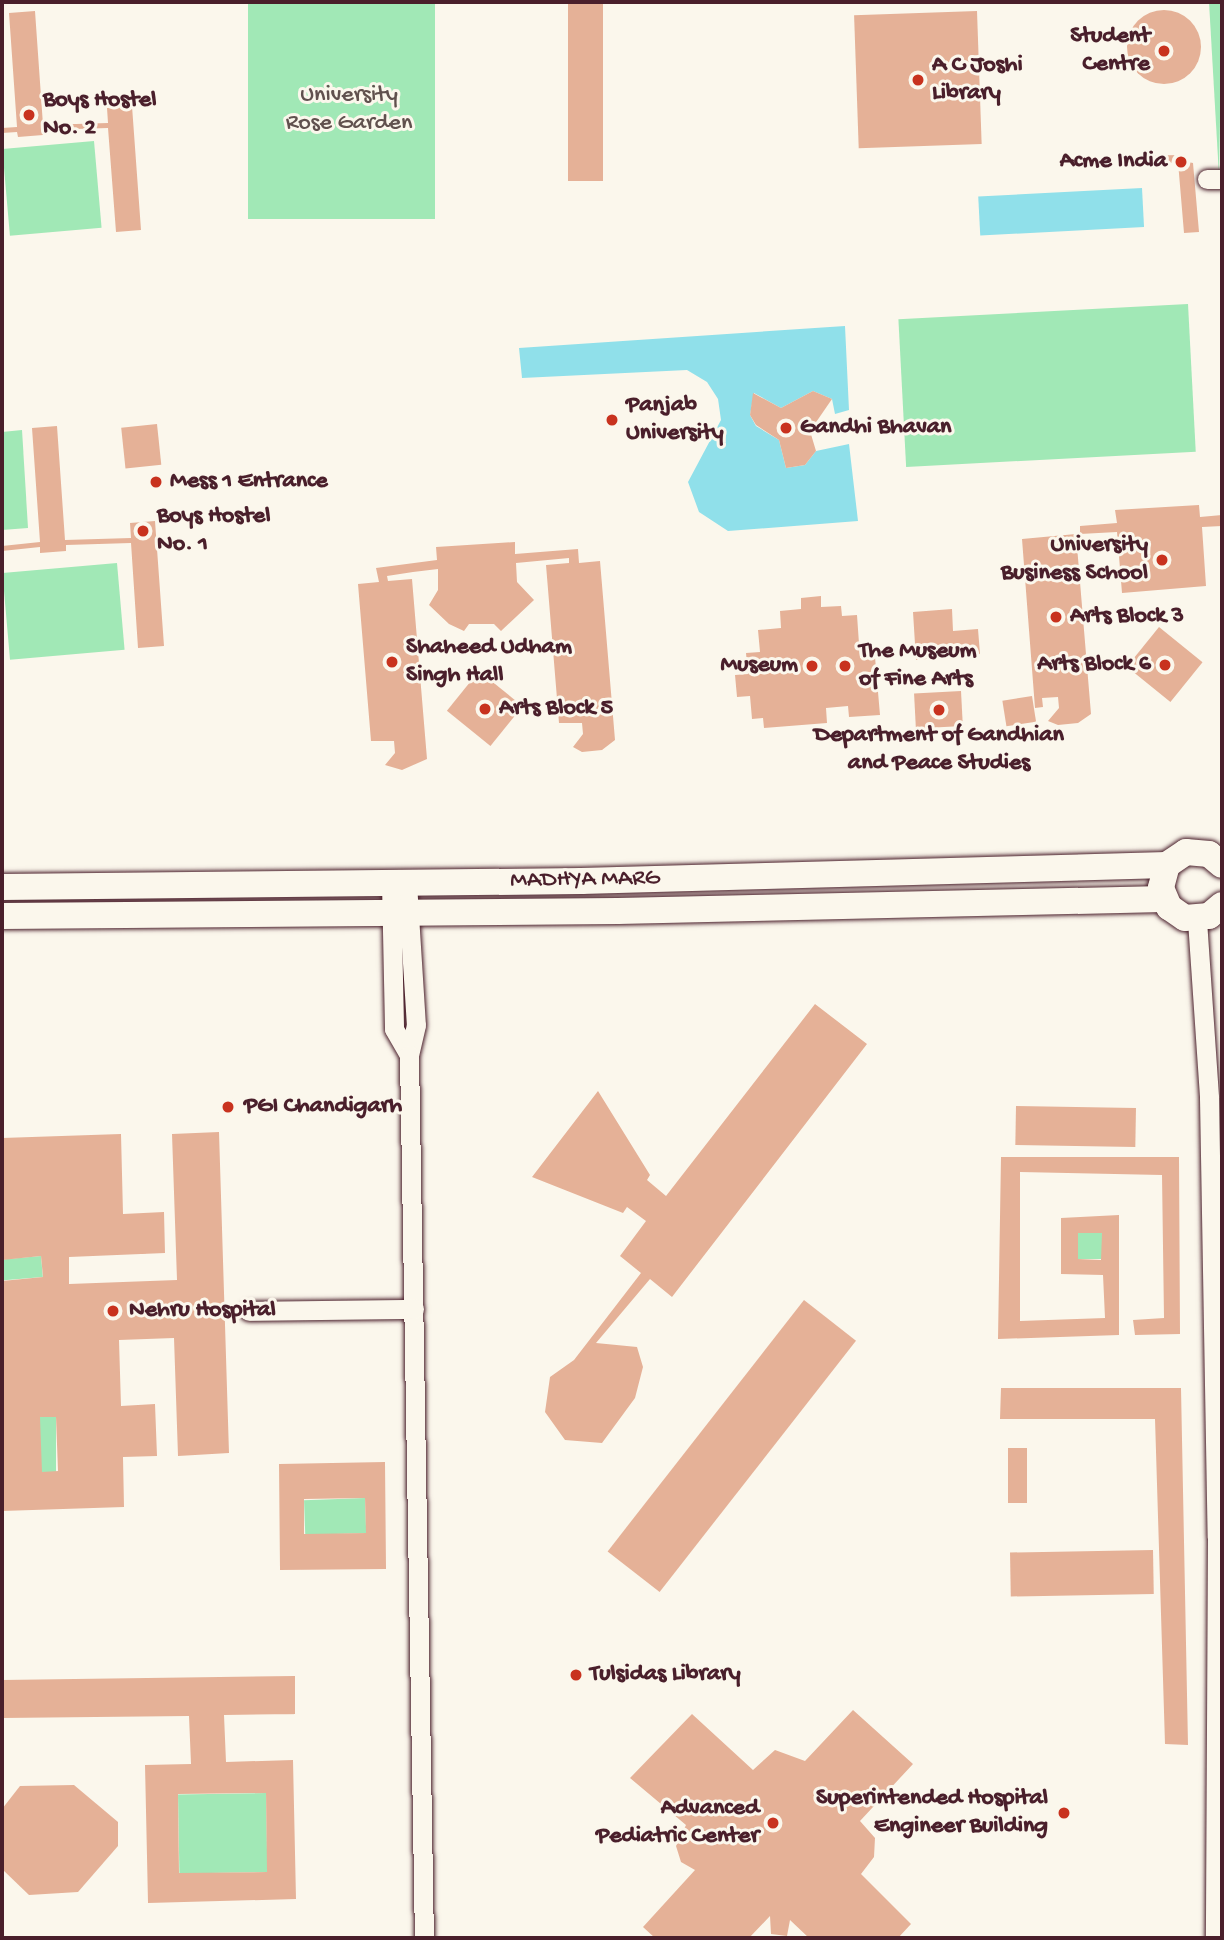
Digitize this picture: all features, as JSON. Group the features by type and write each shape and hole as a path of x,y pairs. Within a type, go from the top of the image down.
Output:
{"main road":[{"path":"1215,911 1176,914 1164,899 1161,888 1167,865 1176,857 1198,851 1221,862"},
{"name":"MADHYA MARG","path":"2,887 1073,871 1167,865"},
{"name":"MADHYA MARG","path":"2,916 399,913 1164,899"}],"street":[{"path":"399,883 399,913 416,1026 409,1055 424,1938"},
{"path":"1215,911 1209,1098 1219,1537 1215,1938"},
{"path":"249,1311 414,1309"}],"green space":[{"name":"University Rose Garden","path":"248,2 435,2 435,219 248,219"},
{"path":"1209,2 1222,2 1219,176"},
{"path":"94,141 102,228 10,236 2,149"},
{"path":"1188,304 1196,452 906,467 898,319"},
{"path":"22,430 28,528 2,530 2,432"},
{"path":"117,563 125,650 10,660 2,573"},
{"path":"1078,1233 1102,1233 1102,1259 1078,1259"},
{"path":"41,1256 43,1277 4,1280 2,1259"},
{"path":"40,1417 56,1417 56,1472 40,1472"},
{"path":"365,1498 366,1533 305,1535 304,1500"},
{"path":"266,1793 267,1872 179,1874 178,1795"}],"water":[{"path":"1142,188 1144,227 980,236 978,197"},
{"path":"845,326 849,410 835,414 832,399 813,391 781,408 754,393 750,415 756,426 779,440 786,468 805,465 816,451 849,444 858,521 728,531 699,512 688,482 721,420 718,399 707,382 687,370 522,378 519,348"}],"building":[{"path":"568,2 603,2 603,181 568,181"},
{"name":"Student Centre","path":"1157,10 1171,10 1185,16 1195,26 1201,47 1195,68 1185,78 1171,84 1157,84 1143,78 1133,68 1127,54 1127,40 1133,26 1143,16"},
{"name":"Boys Hostel No. 2","path":"35,11 43,125 108,123 107,108 132,106 141,230 116,232 108,128 43,130 43,135 18,137 17,132 2,133 2,128 17,127 9,13"},
{"name":"A C Joshi Library","path":"977,11 982,144 859,148 854,15"},
{"path":"1181,155 1183,161 1193,163 1199,232 1184,233 1178,162 1130,167 1129,156"},
{"name":"Gandhi Bhavan","path":"813,391 832,399 810,431 816,451 805,465 786,468 779,440 756,425 750,415 753,393 781,408"},
{"path":"157,424 161,465 125,469 121,428"},
{"name":"Boys Hostel No. 1","path":"57,426 65,540 131,538 130,523 155,521 164,646 138,648 131,543 66,545 66,551 40,553 40,547 2,551 2,546 40,542 32,428"},
{"name":"University Business School","path":"1199,505 1200,517 1222,515 1222,526 1202,527 1206,586 1122,593 1117,532 1080,534 1080,526 1117,523 1115,510"},
{"name":"Arts Block 3","path":"1076,534 1091,714 1078,723 1058,725 1048,721 1059,708 1058,697 1042,698 1043,707 1035,708 1022,539"},
{"path":"515,542 515,554 578,549 579,563 600,561 615,740 602,750 582,752 573,747 583,734 582,723 559,723 546,565 569,563 569,558 516,563 517,582 534,600 501,631 494,624 469,624 464,631 449,624 429,605 438,590 438,569 387,576 388,581 412,579 427,759 402,770 385,765 395,753 394,741 371,741 358,584 379,582 376,568 437,560 436,547"},
{"name":"The Museum of Fine Arts","path":"821,596 821,607 841,606 842,616 857,615 860,658 875,657 880,715 849,717 848,706 826,708 827,723 764,728 763,718 752,719 750,696 737,697 735,675 748,674 746,653 760,652 758,630 781,628 780,611 801,609 801,598"},
{"path":"952,609 953,631 978,629 980,654 916,660 913,612"},
{"name":"Arts Block 6","path":"1159,627 1203,662 1170,702 1127,667"},
{"name":"Arts Block 5","path":"479,671 523,706 490,746 447,711"},
{"name":"Department of Gandhian and Peace Studies","path":"961,691 963,726 916,728 914,693"},
{"path":"1032,696 1036,722 1006,726 1002,701"},
{"path":"815,1004 867,1044 672,1297 650,1279 596,1343 637,1347 643,1367 635,1398 602,1443 565,1440 545,1412 550,1377 574,1360 641,1273 620,1256 646,1221 627,1207 623,1213 532,1177 598,1091 650,1175 647,1180 666,1196"},
{"path":"1016,1106 1136,1108 1135,1147 1015,1145"},
{"name":"Nehru Hospital","path":"219,1132 229,1453 178,1456 174,1338 119,1340 121,1406 155,1404 157,1456 123,1457 124,1507 2,1511 2,1281 43,1277 41,1256 2,1260 2,1138 121,1134 123,1214 164,1212 165,1253 69,1257 69,1284 177,1280 172,1134","holes":["40,1417 56,1417 58,1471 42,1472"]},
{"path":"1001,1157 1179,1157 1180,1334 1135,1335 1133,1320 1164,1318 1162,1175 1020,1172 1020,1321 1105,1318 1103,1275 1061,1274 1061,1218 1119,1215 1119,1335 998,1339","holes":["1078,1233 1102,1233 1101,1260 1078,1259"]},
{"path":"804,1300 856,1341 660,1592 608,1551"},
{"path":"1001,1388 1181,1388 1188,1745 1165,1744 1155,1419 1000,1419"},
{"path":"1008,1448 1027,1448 1027,1503 1008,1503"},
{"path":"385,1462 386,1569 280,1570 279,1464","holes":["365,1498 366,1533 304,1534 304,1499"]},
{"path":"1153,1550 1154,1594 1011,1596 1010,1552"},
{"path":"295,1676 295,1714 224,1715 226,1762 293,1760 296,1899 148,1903 145,1765 191,1764 189,1716 2,1718 2,1680","holes":["266,1793 267,1872 179,1873 178,1794"]},
{"name":"Advanced Pediatric Center","path":"853,1710 913,1764 860,1821 875,1838 874,1857 861,1874 911,1924 898,1938 809,1938 790,1920 787,1936 771,1934 770,1916 749,1938 655,1938 643,1927 695,1870 681,1862 676,1846 686,1825 630,1778 692,1714 753,1770 775,1750 805,1761"},
{"path":"74,1785 118,1822 118,1846 78,1892 29,1895 2,1869 2,1809 20,1786"}],"place":[{"name":"Student Centre","path":"1164,51"},
{"name":"A C Joshi Library","path":"918,80"},
{"name":"Boys Hostel No. 2","path":"29,115"},
{"name":"Acme India","path":"1181,162"},
{"name":"Panjab University","path":"612,420"},
{"name":"Gandhi Bhavan","path":"786,428"},
{"name":"Mess 1 Entrance","path":"156,482"},
{"name":"Boys Hostel No. 1","path":"143,531"},
{"name":"University Business School","path":"1162,560"},
{"name":"Arts Block 3","path":"1056,617"},
{"name":"Shaheed Udham Singh Hall","path":"392,662"},
{"name":"Arts Block 6","path":"1165,665"},
{"name":"Museum","path":"812,666"},
{"name":"The Museum of Fine Arts","path":"845,666"},
{"name":"Arts Block 5","path":"485,709"},
{"name":"Department of Gandhian and Peace Studies","path":"939,710"},
{"name":"PGI Chandigarh","path":"228,1107"},
{"name":"Nehru Hospital","path":"113,1311"},
{"name":"Tulsidas Library","path":"576,1675"},
{"name":"Superintended Hospital Engineer Building","path":"1064,1813"},
{"name":"Advanced Pediatric Center","path":"773,1823"}]}
